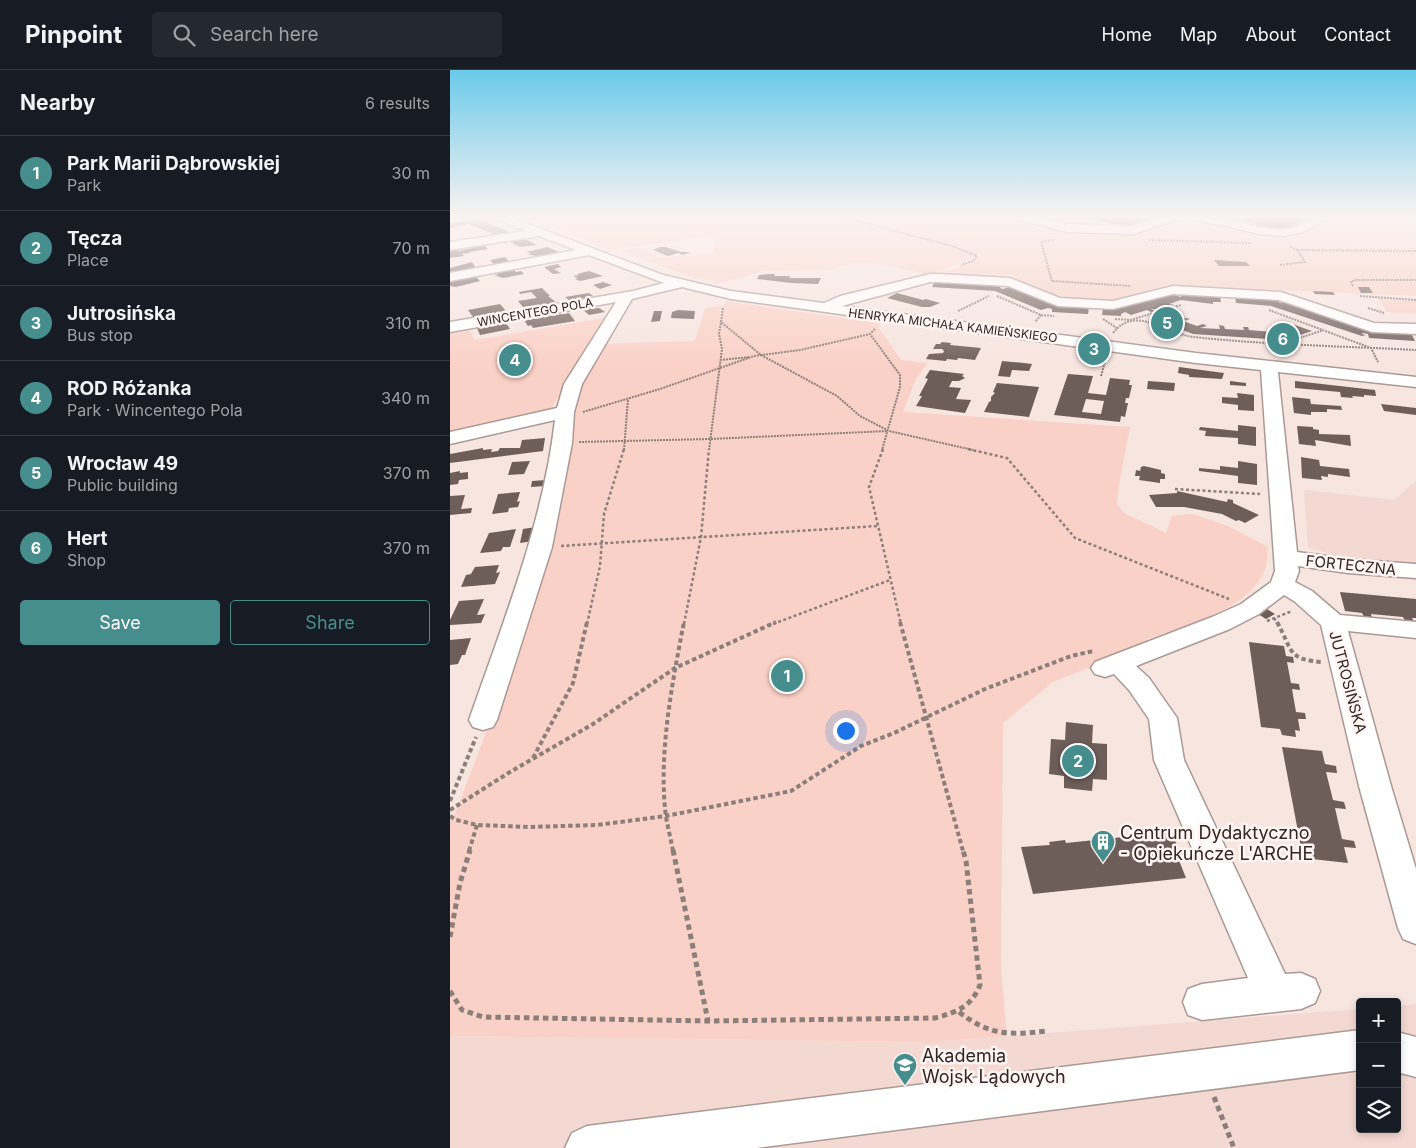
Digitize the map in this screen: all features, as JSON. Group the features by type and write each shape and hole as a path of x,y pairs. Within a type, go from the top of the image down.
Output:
{"street":[{"path":"450,277 505,267"},
{"name":"HENRYKA MICHAŁA KAMIEŃSKIEGO","path":"634,267 679,284 708,291 732,288 825,308 1278,363 1360,368 1416,382"},
{"path":"825,308 845,299 930,278 1010,282 1058,302 1113,304 1168,290 1281,296 1372,326 1416,329"},
{"name":"WINCENTEGO POLA","path":"450,327 627,296 679,284"},
{"path":"722,315 722,302 732,288"},
{"path":"483,720 541,547 572,384 627,296"},
{"path":"1105,661 1221,623 1250,609 1282,584 1287,571 1278,363"},
{"path":"450,438 565,413"},
{"name":"FORTECZNA","path":"1286,557 1348,566 1416,571"},
{"name":"JUTROSIŃSKA","path":"1282,584 1303,596 1332,622 1375,786 1416,928"},
{"path":"1332,622 1416,630"},
{"path":"1105,661 1139,684 1162,718 1169,760 1287,992 1202,1002"},
{"path":"587,1148 1356,1050"},
{"path":"1401,1053 1416,1057"}],"path":[{"path":"930,278 956,267"},
{"path":"1048,267 1052,282 1148,287 1168,290"},
{"path":"1353,286 1351,282 1355,280 1416,280"},
{"path":"982,294 992,294 1041,315 1035,321"},
{"path":"958,311 992,294"},
{"path":"1360,296 1416,300"},
{"path":"1263,308 1371,348 1378,362"},
{"path":"722,315 761,355 810,380 836,396 860,416 888,431"},
{"path":"708,1021 666,816 664,757 675,668 701,537 710,439 722,349 719,334 722,315"},
{"path":"1102,319 1117,328"},
{"path":"1113,333 1117,328 1130,320 1152,322 1191,337 1416,350"},
{"path":"720,360 800,350 870,334 878,326"},
{"path":"1284,343 1324,330"},
{"path":"450,991 462,1010 483,1017 708,1021 935,1018 959,1012 974,1000 980,985 966,861 890,580 869,487 888,431 900,387 900,375 870,334"},
{"path":"1163,340 1167,340 1168,336 1185,335"},
{"path":"1278,363 1284,343"},
{"path":"1101,376 1108,353"},
{"path":"565,413 588,412 719,370 754,356"},
{"path":"533,759 573,683 585,623 596,586 604,514 624,452 623,441 628,399"},
{"path":"562,443 888,431 1007,458 1075,538 1232,600"},
{"path":"1007,458 1012,454"},
{"path":"1175,489 1261,494"},
{"path":"541,547 877,526"},
{"path":"450,810 593,724 675,668 769,625 890,580"},
{"path":"1274,618 1280,624 1294,655 1299,659 1344,664"},
{"path":"450,816 456,820 477,825 597,825 666,816 791,791 861,746 894,734 985,689 1071,656 1105,661"},
{"path":"450,801 483,720"},
{"path":"450,938 460,883 477,825"},
{"path":"959,1012 973,1023 991,1032 1007,1035 1047,1032"},
{"path":"1202,1069 1234,1148"}],"shaded area":[{"path":"666,267 838,267 829,270 763,271 720,283 692,277"},
{"path":"896,267 949,267 929,275"},
{"path":"958,267 1416,267 1416,296 1164,285 1164,289 1142,296 1109,301 1079,299 1046,292 1020,282 1013,275 934,276"},
{"path":"1379,299 1416,301 1416,314 1387,312"},
{"path":"726,301 880,323 879,328 901,360 927,363 916,379 903,412 1130,427 1117,504 1124,513 1166,533 1172,516 1193,514 1228,526 1268,547 1267,564 1259,581 1248,594 1233,605 1198,622 1147,639 1147,644 1053,682 1003,723 1001,969 1007,1036 930,1042 450,1036 450,820 453,819 498,701 578,387 602,344 695,341 705,308 725,305"},
{"path":"609,317 570,376 550,411 450,434 450,329 467,326 475,340"},
{"path":"1416,481 1416,580 1350,575 1345,559 1308,547 1304,490 1394,500"},
{"name":"Akademia Wojsk Lądowych","path":"1416,1004 1416,1148 450,1148 450,1036 930,1042 1356,1009 1356,1133 1401,1133 1401,1006"}],"building":[{"path":"476,267 476,268 450,272 450,268"},
{"path":"544,267 560,267 554,269 561,273 553,274"},
{"path":"514,270 516,272 521,271 524,274 503,278 494,275 499,274 497,273"},
{"path":"589,271 603,276 580,281 573,276 579,275 577,274"},
{"path":"759,275 790,276 789,278 821,278 818,284 757,279"},
{"path":"476,277 480,281 456,287 450,286 450,281"},
{"path":"935,281 1001,285 1000,288 1009,287 1020,292 1023,291 1026,293 1023,293 1041,298 1038,299 1049,304 1055,304 1052,305 1089,308 1088,314 1052,312 1052,309 1048,308 1041,310 995,291 932,287"},
{"path":"603,282 612,285 600,289 593,285"},
{"path":"1358,287 1369,287 1373,293 1361,293"},
{"path":"542,288 557,303 523,307 518,301 537,298 531,292 520,294 519,292"},
{"path":"1313,291 1333,292 1335,295 1315,294"},
{"path":"589,293 593,296 570,301 565,297"},
{"path":"897,293 940,303 930,307 922,307 887,298"},
{"path":"1170,294 1181,297 1181,294 1220,296 1221,302 1213,302 1213,304 1181,300 1169,304 1174,305 1161,306 1164,307 1160,309 1151,309 1155,311 1151,312 1147,310 1131,315 1125,312 1121,316 1102,315 1103,308 1118,307 1118,309"},
{"path":"1235,297 1276,299 1280,303 1285,302 1411,333 1415,341 1369,338 1368,334 1361,334 1366,335 1362,336 1271,306 1273,306 1236,303"},
{"path":"500,304 506,311 473,317 468,310"},
{"path":"599,308 605,312 589,315 582,309"},
{"path":"678,310 695,311 694,319 671,318 672,312"},
{"path":"654,311 662,311 660,321 651,322"},
{"path":"569,313 575,321 533,328 531,325 528,326 524,320"},
{"path":"1173,317 1190,319 1183,321 1197,326 1203,324 1207,326 1200,328 1220,329 1219,325 1224,326 1225,329 1244,330 1243,327 1248,327 1249,330 1273,332 1286,328 1278,325 1282,324 1289,327 1295,325 1312,331 1285,340 1193,334 1159,321"},
{"path":"506,323 510,329 480,335 477,328"},
{"path":"942,342 951,343 950,345 981,348 975,360 958,358 957,360 947,359 946,361 926,359 929,354 943,353 942,349 933,349 936,344"},
{"path":"1002,361 1032,364 1029,371 1012,370 1010,377 998,376"},
{"path":"1179,367 1224,373 1222,379 1189,377 1189,375 1178,373"},
{"path":"930,370 964,374 962,376 965,378 959,381 952,381 949,387 961,388 956,399 971,400 965,413 916,406 922,396 919,396 928,379 925,378"},
{"path":"1068,374 1093,376 1088,393 1106,395 1110,378 1130,380 1129,385 1132,385 1129,398 1126,398 1125,403 1128,403 1125,417 1121,416 1120,422 1054,415","holes":["1086,399 1104,401 1101,414 1082,412"]},
{"path":"1148,381 1175,383 1174,391 1147,389"},
{"path":"1230,381 1246,383 1246,386 1230,385"},
{"path":"1295,381 1375,390 1376,396 1341,397 1340,392 1295,388"},
{"path":"997,383 1039,387 1029,417 984,412 995,393 993,392"},
{"path":"1237,393 1254,395 1254,411 1238,410 1238,405 1222,403 1222,397 1238,398"},
{"path":"1292,397 1310,399 1311,404 1341,406 1342,410 1327,409 1327,412 1311,412 1311,415 1294,413"},
{"path":"1381,404 1416,408 1416,415 1384,411"},
{"path":"1238,425 1256,427 1256,446 1238,444 1238,438 1205,436 1206,431 1199,430 1200,427 1238,431"},
{"path":"1297,426 1313,427 1313,429 1319,430 1319,434 1350,435 1351,446 1315,440 1316,446 1299,444"},
{"path":"545,438 543,451 450,463 450,454 483,448 483,450 492,449 491,452 498,451 500,448 520,448 522,440"},
{"path":"1301,457 1319,460 1320,466 1349,469 1350,477 1328,474 1328,477 1321,476 1322,480 1302,478"},
{"path":"530,461 524,474 508,475 512,462"},
{"path":"1238,461 1257,464 1257,485 1238,483 1238,476 1199,471 1199,468 1220,470 1220,466 1238,468"},
{"path":"1141,467 1161,470 1161,473 1165,474 1165,479 1160,479 1160,483 1139,480 1140,476 1135,476 1136,470 1140,471"},
{"path":"460,471 460,473 468,472 468,479 459,480 458,484 450,485 450,473"},
{"path":"546,480 545,486 531,487 532,481"},
{"path":"1177,491 1227,502 1228,499 1233,500 1233,503 1259,515 1245,523 1222,514 1184,507 1156,507 1149,495 1177,493"},
{"path":"520,492 517,502 520,501 518,507 509,508 508,512 492,514 498,494"},
{"path":"465,495 461,509 472,508 471,513 450,515 450,496"},
{"path":"536,527 533,541 520,543 523,529"},
{"path":"516,529 510,547 503,547 501,551 480,553 489,533"},
{"path":"499,565 496,573 500,572 495,584 461,587 466,575 471,574 475,567"},
{"path":"1340,592 1416,599 1416,618 1412,618 1414,622 1405,621 1403,617 1371,614 1372,618 1364,617 1362,613 1345,611"},
{"path":"484,599 477,615 485,614 481,623 450,625 450,620 459,601"},
{"path":"1267,609 1275,614 1266,619 1258,614"},
{"path":"471,638 465,655 462,655 458,664 450,665 450,640"},
{"path":"1249,642 1284,646 1286,656 1293,657 1294,663 1287,662 1291,683 1299,684 1300,690 1292,689 1296,712 1305,713 1306,719 1298,719 1300,731 1295,730 1296,737 1282,735 1280,729 1261,727"},
{"path":"1066,722 1093,725 1092,743 1107,744 1107,780 1093,779 1092,791 1064,788 1064,776 1049,774 1051,739 1065,740"},
{"path":"1282,747 1322,751 1325,764 1336,766 1337,773 1326,772 1333,800 1344,802 1346,809 1335,808 1342,839 1354,841 1356,848 1344,847 1348,863 1303,858"},
{"name":"Centrum Dydaktyczno - Opiekuńcze L'ARCHE","path":"1172,832 1177,845 1173,845 1186,878 1033,894 1021,847 1050,845 1049,842 1065,840 1066,843"}],"place":[{"name":"Wrocław 49","path":"1167,323"},
{"name":"Hert","path":"1283,339"},
{"name":"Jutrosińska","path":"1094,349"},
{"name":"ROD Różanka","path":"515,360"},
{"name":"Park Marii Dąbrowskiej","path":"787,676"},
{"name":"Tęcza","path":"1078,761"},
{"name":"Centrum Dydaktyczno - Opiekuńcze L'ARCHE","path":"1103,863"},
{"name":"Akademia Wojsk Lądowych","path":"905,1086"}]}
